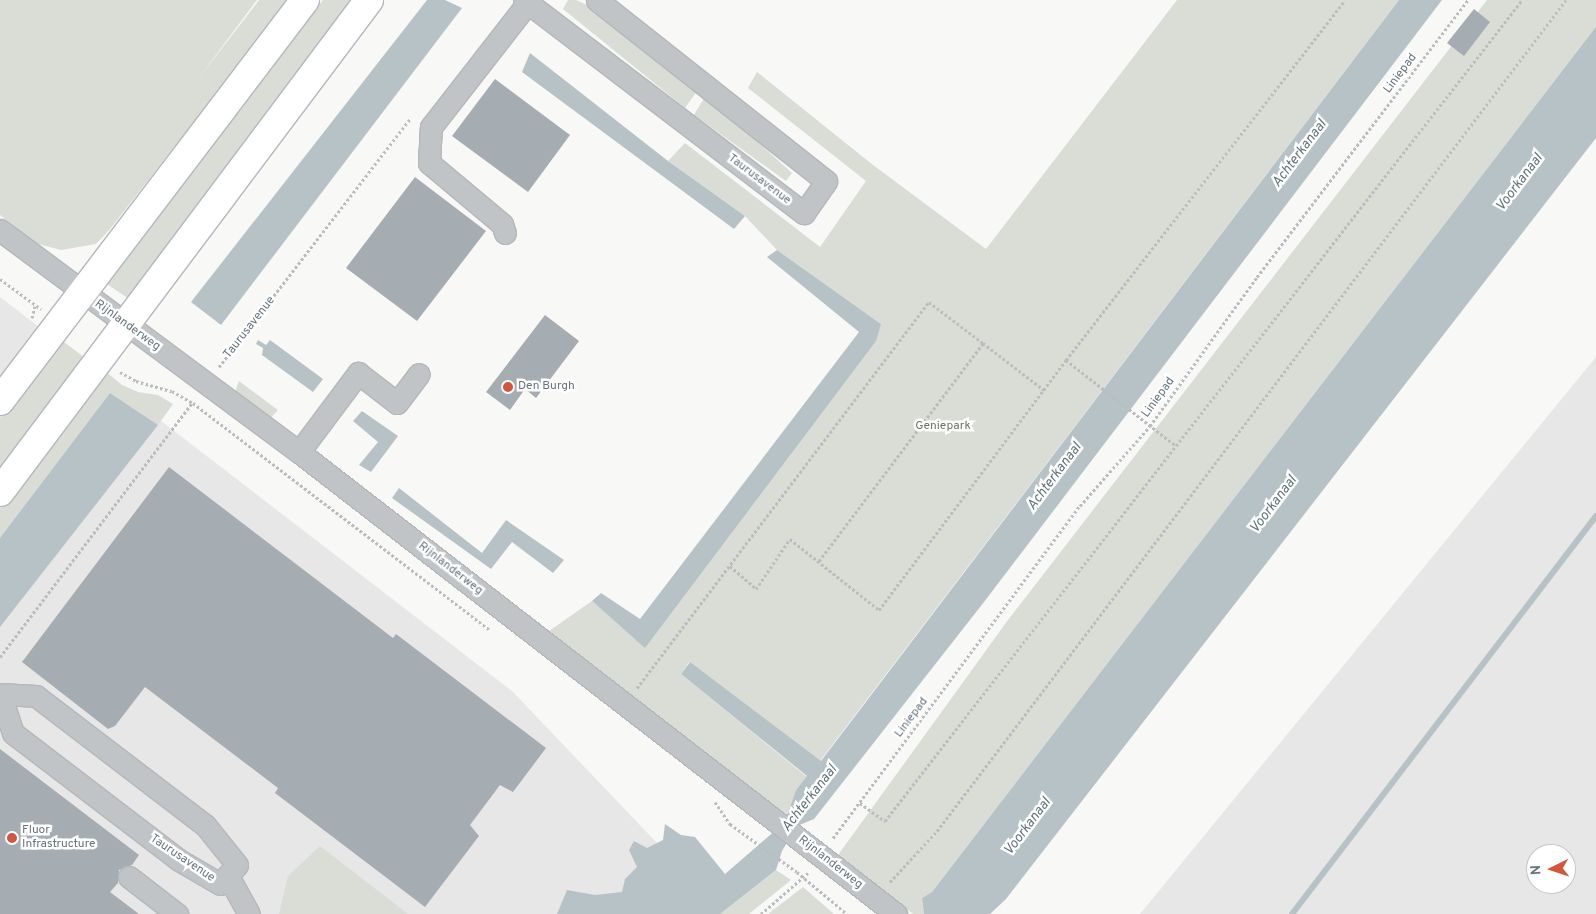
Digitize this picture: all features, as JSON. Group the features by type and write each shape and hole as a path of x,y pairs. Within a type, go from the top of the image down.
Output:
{"main road":[{"path":"0,401 305,0"},
{"path":"0,492 369,0"}],"street":[{"name":"Taurusavenue","path":"527,1 804,213 826,181 597,0"},
{"path":"505,233 502,224 430,163 431,127 527,1"},
{"name":"Rijnlanderweg","path":"0,230 205,386 299,452 896,914"},
{"path":"299,452 358,373 397,403 419,374"},
{"name":"Taurusavenue","path":"0,694 36,696 204,825 237,865 220,884 179,860 13,733 0,694"},
{"path":"228,876 249,914"},
{"path":"129,877 178,914"}],"path":[{"path":"730,566 756,589 790,539 879,610 1066,360 1345,0"},
{"name":"Liniepad","path":"1176,446 885,821 860,804 1080,506 1150,426 1257,277 1468,0"},
{"path":"1066,360 1176,446 1522,0"},
{"path":"875,898 937,832 1566,0"},
{"name":"Taurusavenue","path":"0,657 417,110"},
{"path":"0,279 60,324"},
{"path":"624,705 929,302 1044,390"},
{"path":"819,561 983,343"},
{"name":"Rijnlanderweg","path":"193,403 493,632"},
{"path":"714,800 730,824 797,872 847,914"},
{"path":"761,914 805,879"}],"shaded area":[{"path":"0,297 512,691 678,865 605,914 0,914"},
{"path":"1596,357 1596,914 1140,914"}],"green space":[{"path":"0,0 257,0 198,79 259,0 289,0 110,229 96,244 61,250 38,244 0,215"},
{"path":"323,0 359,0 129,299 104,282"},
{"path":"568,0 576,0 596,9 700,87 685,108 563,9"},
{"name":"Geniepark","path":"1177,0 1399,0 820,761 689,662 681,674 807,777 796,790 786,817 549,631 592,601 645,647 881,324 777,250 745,216 668,161 685,143 820,247 866,181 748,88 757,72 873,165 986,249"},
{"path":"1487,0 1596,0 1596,29 932,892 922,898 924,914 913,914 838,855 1008,620"},
{"path":"706,95 792,173 786,181 694,115"},
{"path":"60,339 88,360 0,476 0,418"},
{"path":"105,371 122,385 138,392 158,395 173,404 158,425 110,393 0,538 0,508"},
{"path":"239,381 278,410 268,421 234,395"},
{"path":"320,846 408,914 279,914 288,876"},
{"path":"776,870 791,880 749,914 720,914"},
{"path":"803,887 834,914 768,914"}],"water":[{"path":"427,0 445,0 462,8 221,325 191,302"},
{"name":"Achterkanaal","path":"1399,0 1442,0 984,602 814,819 797,826 782,851 776,870 720,914 557,914 567,890 595,895 622,892 625,879 637,867 629,850 634,841 647,848 663,840 665,824 681,835 695,837 725,874 784,823 796,790 807,776 681,674 690,662 821,761"},
{"name":"Voorkanaal","path":"1596,27 1596,138 1006,899 990,914 924,914 922,898 932,892"},
{"path":"530,53 668,161 745,216 734,229 522,72"},
{"path":"777,250 881,324 876,341 645,648 592,601 601,593 640,619 859,332 767,257"},
{"path":"258,340 266,345 270,340 323,379 313,392 262,355 263,348 256,344"},
{"path":"110,393 158,425 0,627 0,538"},
{"path":"362,411 398,436 371,472 359,465 378,442 353,421"},
{"path":"399,488 482,553 506,520 564,560 553,573 512,542 491,569 392,498"}],"building":[{"path":"1474,9 1490,22 1464,56 1447,43"},
{"path":"495,79 570,135 528,192 452,136"},
{"path":"415,177 486,231 417,321 346,268"},
{"path":"545,315 579,341 536,398 525,389 510,410 486,392"},
{"path":"169,467 393,638 396,634 546,748 513,792 500,785 470,825 479,836 425,907 275,793 278,788 145,687 115,726 108,729 22,662"},
{"path":"0,749 139,855 132,865 119,870 118,883 110,892 139,914 0,914"}],"waterway":[{"path":"1292,914 1596,516"}],"place":[{"name":"Den Burgh","path":"508,387"},
{"name":"Fluor Infrastructure","path":"12,838"}]}
